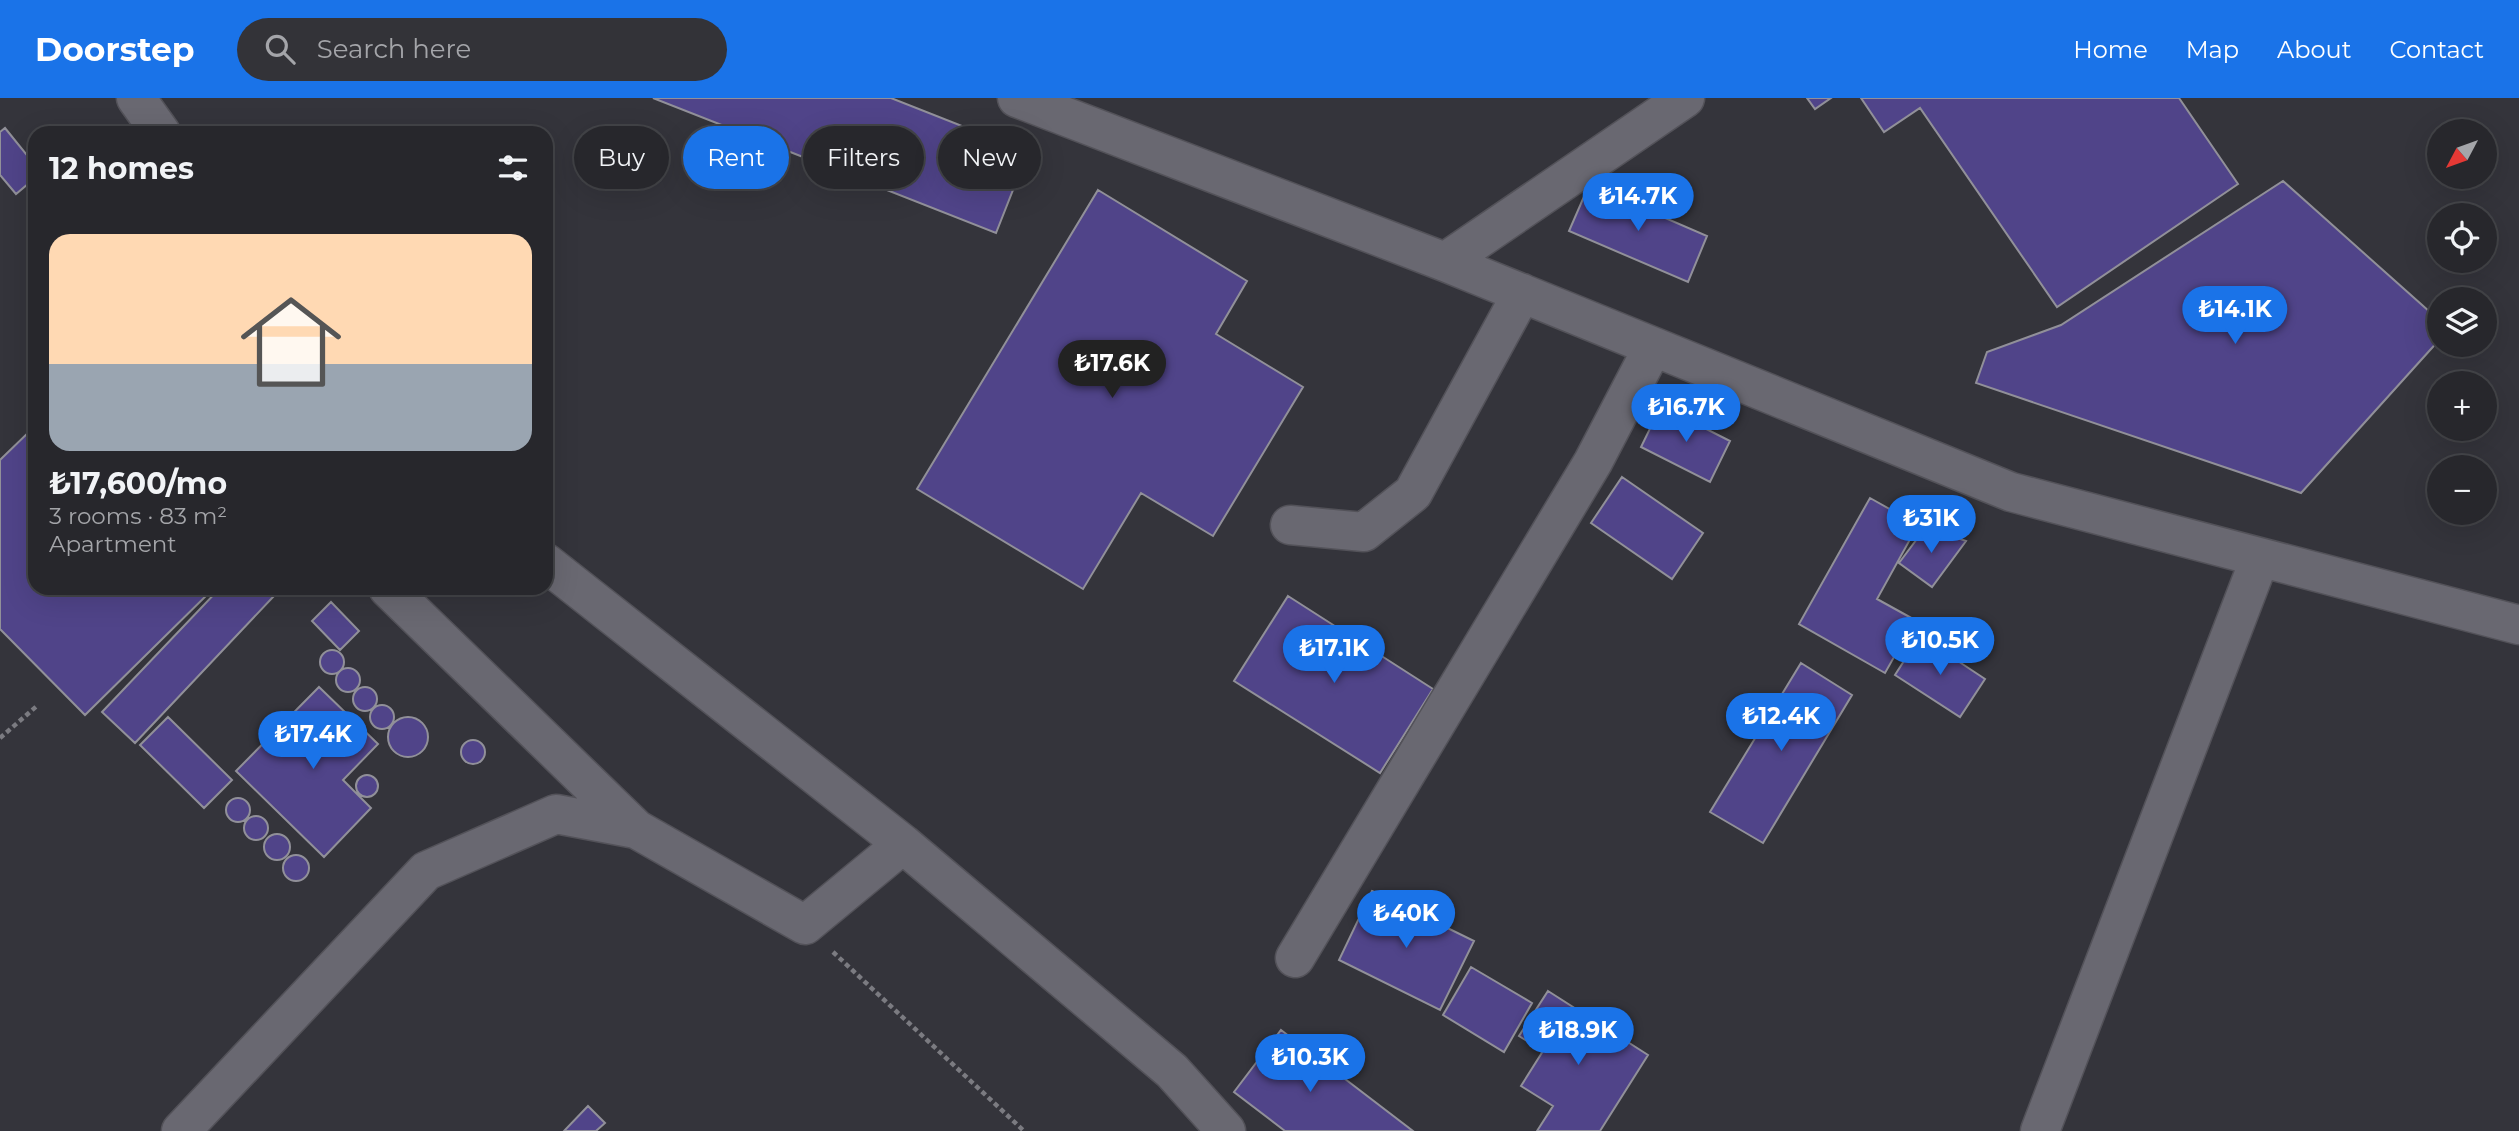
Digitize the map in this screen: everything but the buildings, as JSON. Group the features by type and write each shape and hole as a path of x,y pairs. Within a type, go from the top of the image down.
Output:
{"street":[{"path":"136,98 156,126"},
{"path":"1017,98 1445,262 2011,492 2519,625"},
{"path":"1445,262 1685,98"},
{"path":"1290,525 1364,533 1413,493 1522,293"},
{"path":"1295,958 1593,462 1653,347"},
{"path":"2040,1131 2260,558"},
{"path":"553,569 903,844 1172,1071 1226,1131"},
{"path":"395,595 636,829 804,925 903,844"},
{"path":"181,1131 426,871 556,814 636,829"}],"path":[{"path":"0,738 38,705"},
{"path":"804,925 1024,1131"}]}
